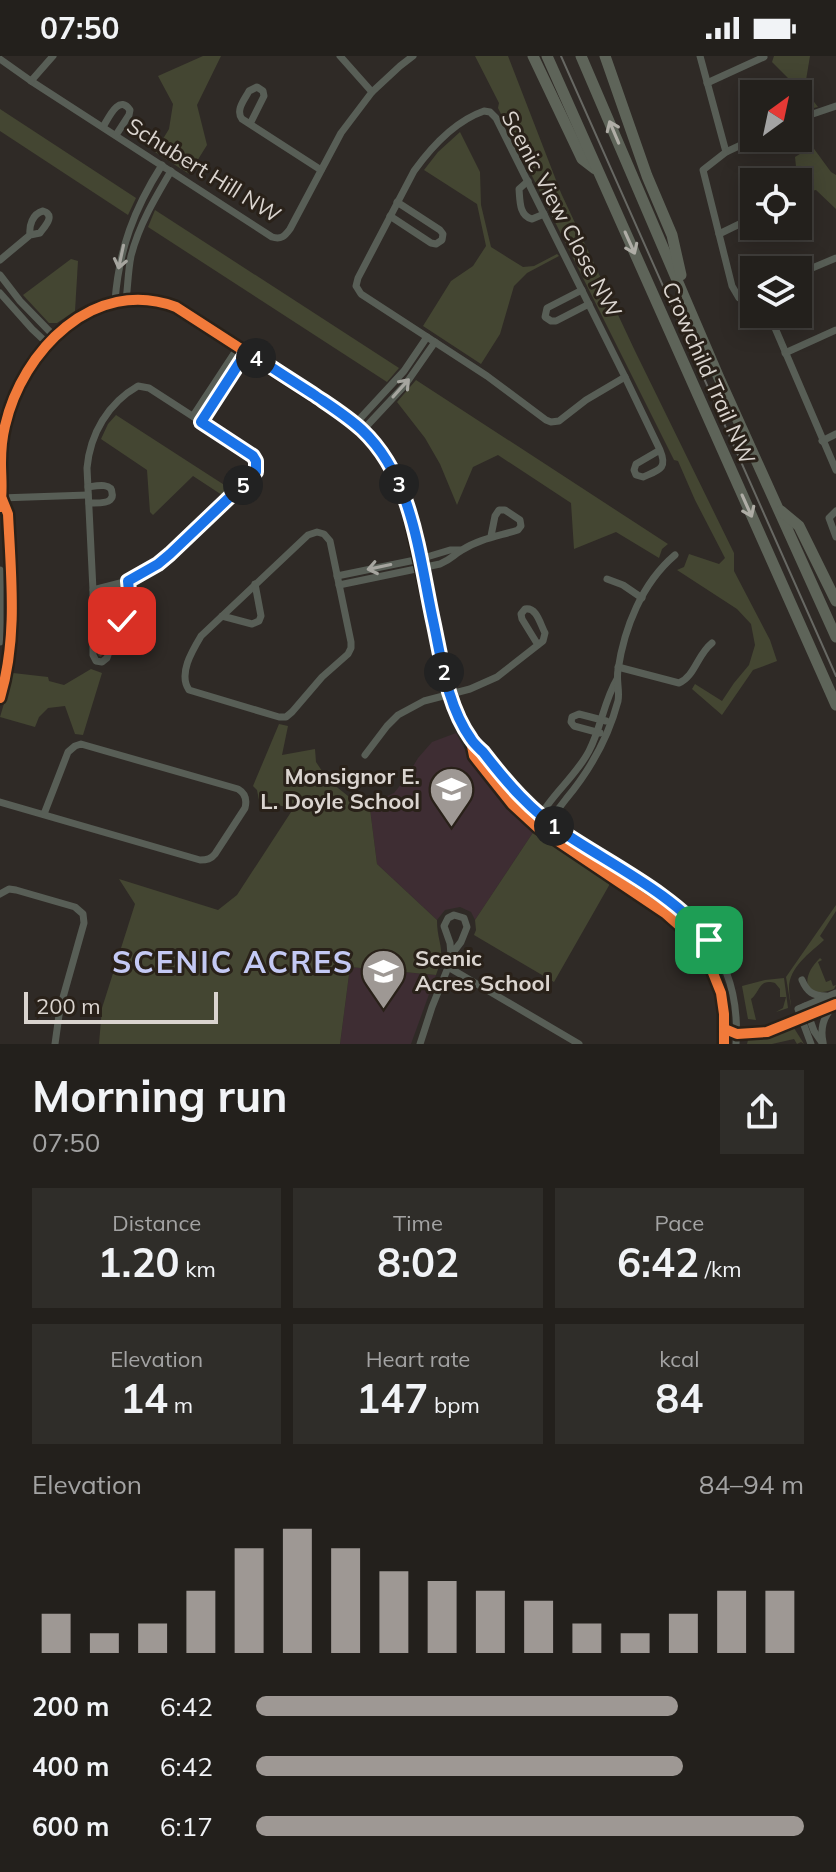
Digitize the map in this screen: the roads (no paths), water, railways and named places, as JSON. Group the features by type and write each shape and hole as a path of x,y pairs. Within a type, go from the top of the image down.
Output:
{"highway":[{"path":"533,56 582,159 599,172"},
{"name":"Crowchild Trail NW","path":"547,56 836,705"},
{"name":"Crowchild Trail NW","path":"581,56 836,637"},
{"path":"605,56 647,176 672,235 689,307"},
{"path":"777,508 799,526 836,601"}],"street":[{"path":"31,81 53,56"},
{"path":"340,56 372,92"},
{"name":"Schubert Hill NW","path":"0,59 272,237 278,238 290,229 341,133 372,92 413,56"},
{"path":"700,56 726,152"},
{"path":"707,83 764,57"},
{"path":"250,124 264,96 257,87 249,91 239,116 250,124 321,170"},
{"path":"103,127 117,105 127,105 129,115 116,135"},
{"path":"812,114 836,106"},
{"name":"Scenic View Close NW","path":"484,111 490,112 496,118 625,377 586,400 562,419 551,422 361,294 356,286 358,278 397,202 414,171 435,145 461,123 484,111"},
{"path":"740,145 703,170 732,286 740,298"},
{"path":"115,301 129,226 162,165"},
{"path":"126,300 139,229 171,171"},
{"path":"528,181 519,189 523,213 530,219 544,214"},
{"path":"390,216 431,243 442,240 440,230 397,202"},
{"path":"719,234 740,224"},
{"path":"129,226 139,229"},
{"path":"0,260 30,235"},
{"path":"812,268 836,258"},
{"path":"0,275 55,337"},
{"path":"582,290 549,306 545,317 556,321 589,304"},
{"path":"0,293 48,344"},
{"path":"1,693 11,650 12,620 8,514 0,501 1,452 10,407 24,376 55,337 92,310 115,301 141,299 176,307 355,424 384,456 401,486 410,515 450,694 471,741 474,756 512,804 537,827 684,929 707,958 721,993 724,1044"},
{"path":"12,307 20,301"},
{"path":"775,328 836,470"},
{"path":"785,353 836,330"},
{"path":"355,424 404,371 427,337"},
{"path":"363,430 405,385 435,342"},
{"path":"193,416 239,346"},
{"path":"201,422 247,351"},
{"path":"625,377 660,450"},
{"path":"93,590 128,581 158,564 256,472 253,456 149,388 141,386 135,387 108,412 94,434 88,458 94,658 98,662 107,658 128,607 128,581"},
{"path":"822,441 836,434"},
{"path":"0,501 88,495"},
{"path":"339,585 452,559 461,550 491,536 518,530 520,520 505,510 499,510 491,536"},
{"path":"836,511 829,518 836,537"},
{"path":"313,532 324,534 330,541 337,576 351,642 350,651 286,717 193,692 186,686 185,675 201,636 308,535 313,532"},
{"path":"337,576 461,550"},
{"path":"537,827 548,822 590,769 612,722 619,692 618,667 631,619 660,570 675,555"},
{"path":"0,570 0,642"},
{"path":"607,579 642,598"},
{"path":"222,616 252,624 259,621 261,616 255,584"},
{"path":"365,755 398,715 424,701 470,689 497,677 538,645 543,641 545,633 535,611 525,609 522,619 538,645"},
{"path":"618,667 679,683 688,678 702,652 712,643"},
{"path":"537,827 540,815 582,763 617,679"},
{"path":"607,735 574,726 571,720 579,714 612,722"},
{"path":"471,741 513,790 548,822 689,916 718,954 730,979 735,1002 736,1044"},
{"path":"0,802 204,860 215,854 246,802 238,789 81,744 68,752 44,814"},
{"path":"639,896 647,887"},
{"path":"0,894 5,890 16,890 75,907 83,914 84,923 60,1008 55,1044"},
{"path":"420,1044 451,955 444,926 450,917 459,915 466,921 467,927 451,955"},
{"path":"448,967 579,1044"},
{"path":"802,980 809,992 832,995"},
{"path":"811,1044 801,1008 832,995"},
{"path":"804,1018 834,1006"},
{"path":"823,1044 822,1024 834,1006"},
{"path":"804,1018 823,1044"}],"tram line":[{"path":"561,56 836,676"}],"place":[{"name":"Monsignor E. L. Doyle School","path":"451,828"},
{"name":"Scenic Acres School","path":"384,1010"}],"district":[{"name":"SCENIC ACRES","path":"233,962"}]}
